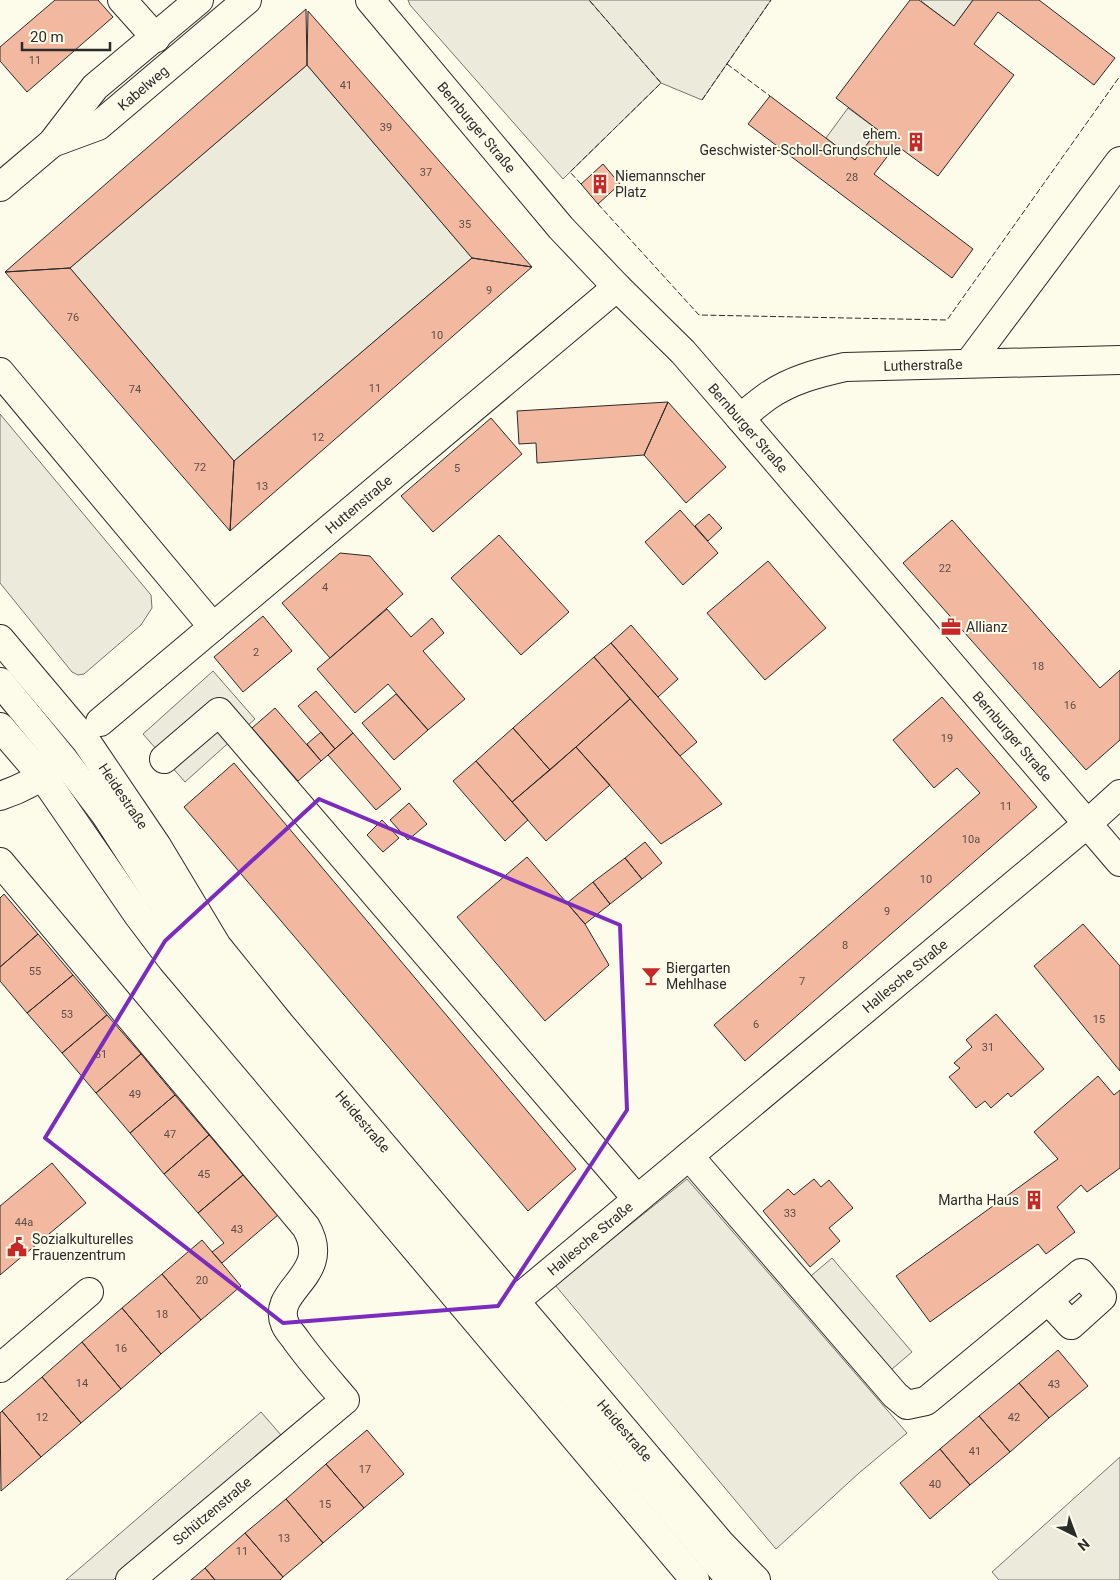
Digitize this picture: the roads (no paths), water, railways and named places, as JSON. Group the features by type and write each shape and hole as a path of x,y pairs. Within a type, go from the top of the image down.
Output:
{"street":[{"path":"122,0 156,38"},
{"name":"Kabelweg","path":"0,186 52,143 95,87 156,38 199,0"},
{"name":"Kabelweg","path":"52,143 98,126 247,0"},
{"name":"Bernburger Straße","path":"370,0 561,228 683,352 1120,862"},
{"path":"969,363 1120,161"},
{"name":"Huttenstraße","path":"0,796 30,786 54,768 213,627 617,287"},
{"name":"Lutherstraße","path":"740,418 769,395 798,380 816,373 845,367 1120,360"},
{"path":"0,372 213,627"},
{"name":"Heidestraße","path":"0,639 93,732 157,846 217,946 280,1024 514,1302 721,1544 756,1580"},
{"path":"0,682 54,768 138,915 172,960 695,1580"},
{"path":"0,705 54,768 94,821 156,915 191,961 714,1580"},
{"path":"164,759 219,712 637,1199"},
{"path":"0,727 54,768 105,814 156,893 192,942 730,1580"},
{"name":"Hallesche Straße","path":"514,1302 1087,824 1120,794"},
{"name":"Schützenstraße","path":"0,862 306,1227 313,1238 314,1254 306,1275 286,1300 284,1324 345,1400 130,1580"},
{"path":"689,1156 895,1394 907,1405 926,1401 1048,1300"},
{"path":"0,1368 89,1292"}],"place":[{"name":"ehem. Geschwister-Scholl-Grundschule","path":"916,142"},
{"name":"Niemannscher Platz","path":"600,184"},
{"name":"Allianz","path":"951,627"},
{"name":"Biergarten Mehlhase","path":"651,976"},
{"name":"Martha Haus","path":"1034,1200"},
{"name":"Sozialkulturelles Frauenzentrum","path":"17,1247"}]}
